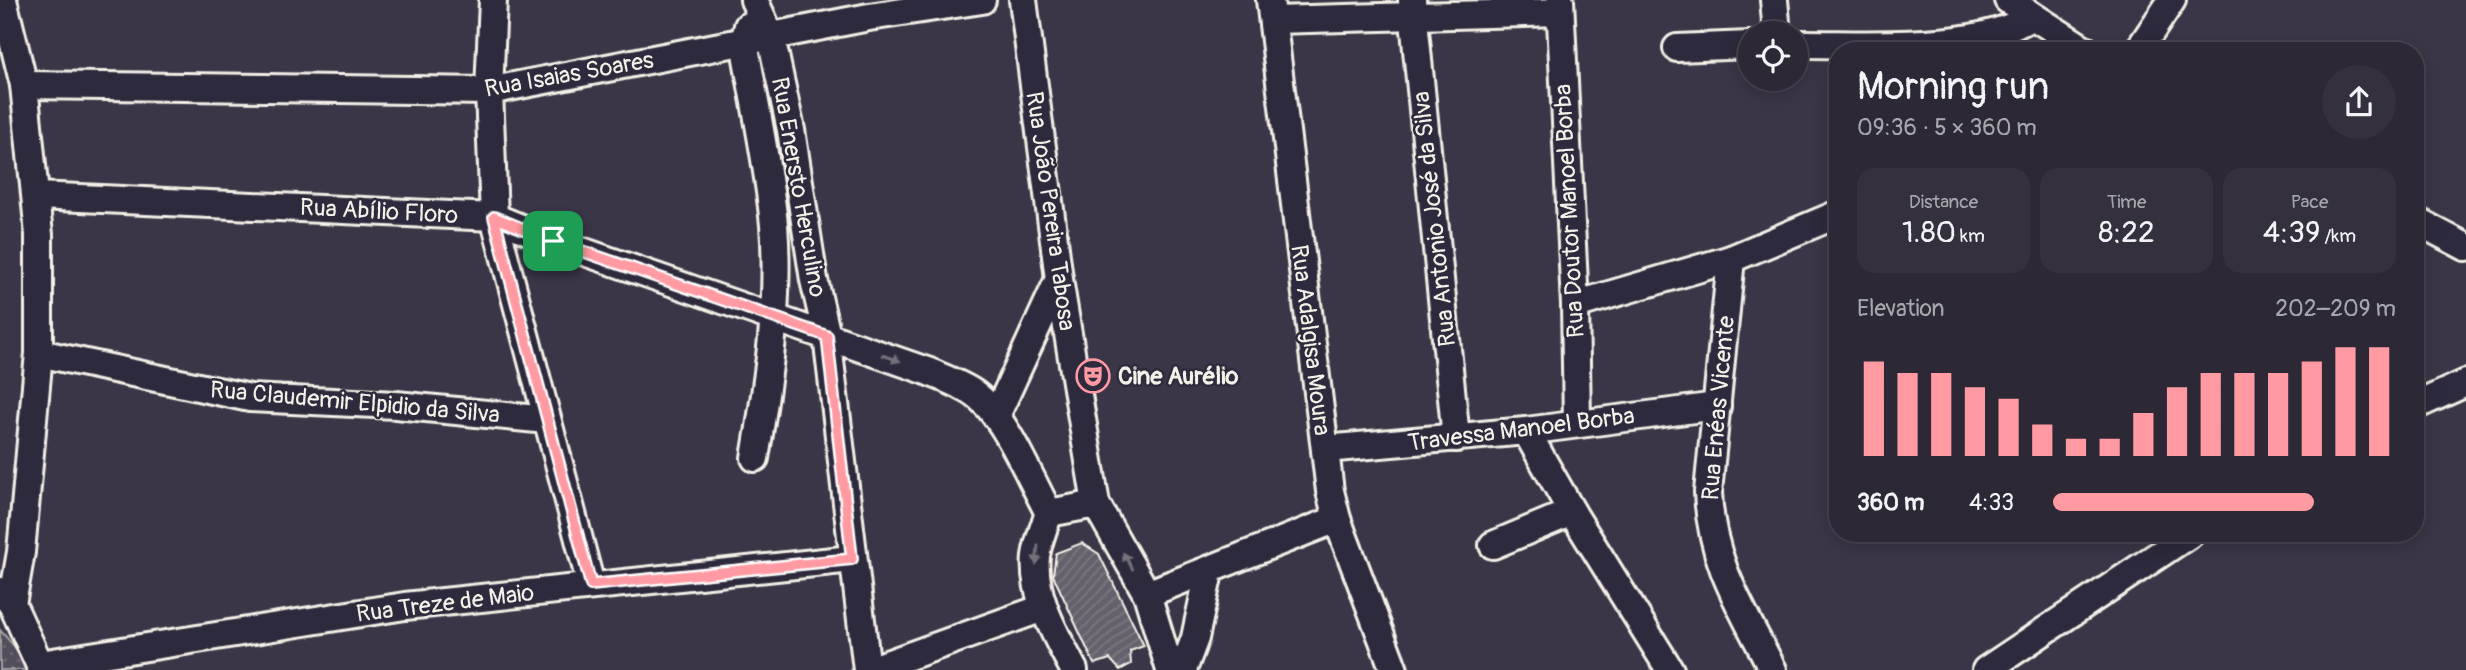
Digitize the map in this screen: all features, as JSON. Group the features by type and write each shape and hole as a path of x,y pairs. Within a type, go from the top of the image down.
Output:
{"street":[{"path":"3,0 24,85 37,196 40,353 21,552 6,597 41,667"},
{"path":"494,0 489,91 494,217 591,585"},
{"path":"754,0 744,41 764,139 774,227 775,317 755,458"},
{"name":"Rua Enersto Herculino","path":"754,0 771,37 790,130 814,280 827,336 852,559 869,670"},
{"name":"Rua Isaias Soares","path":"24,85 489,91 869,17 982,0"},
{"name":"Rua João Pereira Tabosa","path":"1023,0 1059,279 1096,504"},
{"path":"1774,0 1776,21"},
{"path":"2008,0 2073,42"},
{"path":"2144,42 2172,0"},
{"path":"1272,10 1560,6"},
{"name":"Rua Doutor Manoel Borba","path":"1560,6 1575,304 1577,422"},
{"name":"Rua Antonio José da Silva","path":"1412,8 1457,438"},
{"name":"Rua Adalgisa Moura","path":"1272,10 1325,449 1337,519 1394,670"},
{"path":"1914,42 1983,37 2009,30 2032,16"},
{"path":"1808,44 1829,43"},
{"path":"1677,48 1738,45"},
{"name":"Rua Abílio Floro","path":"37,196 494,217 553,241 775,317 962,386 978,396 996,416 1049,513"},
{"path":"1575,304 1731,259 1829,218"},
{"path":"2424,225 2466,247"},
{"name":"Rua Enéas Vicente","path":"1731,259 1708,492 1713,540 1719,563 1773,670"},
{"path":"996,416 1059,279"},
{"name":"Rua Claudemir Elpidio da Silva","path":"40,353 250,398 396,405 547,420"},
{"path":"2424,403 2466,383"},
{"name":"Travessa Manoel Borba","path":"1325,449 1526,431 1577,422 1717,406"},
{"path":"1526,431 1572,512 1670,670"},
{"path":"1074,670 1044,608 1036,574 1036,556 1049,513 1096,504 1147,594 1170,670"},
{"path":"1493,545 1572,512"},
{"path":"1147,594 1209,572 1337,519"},
{"path":"1986,670 2178,542"},
{"name":"Rua Treze de Maio","path":"41,667 405,606 852,559"},
{"path":"1183,670 1195,638 1209,572"},
{"path":"869,670 1044,608"}],"shaded area":[{"path":"0,630 27,661 28,670 0,670"}],"building":[{"path":"1082,543 1099,554 1144,646 1130,651 1131,664 1120,670 1110,659 1094,664 1053,575 1056,553"}],"place":[{"name":"Cine Aurélio","path":"1093,376"}],"route":[{"path":"494,217 553,241 827,336 852,559 591,585 494,217"}]}
